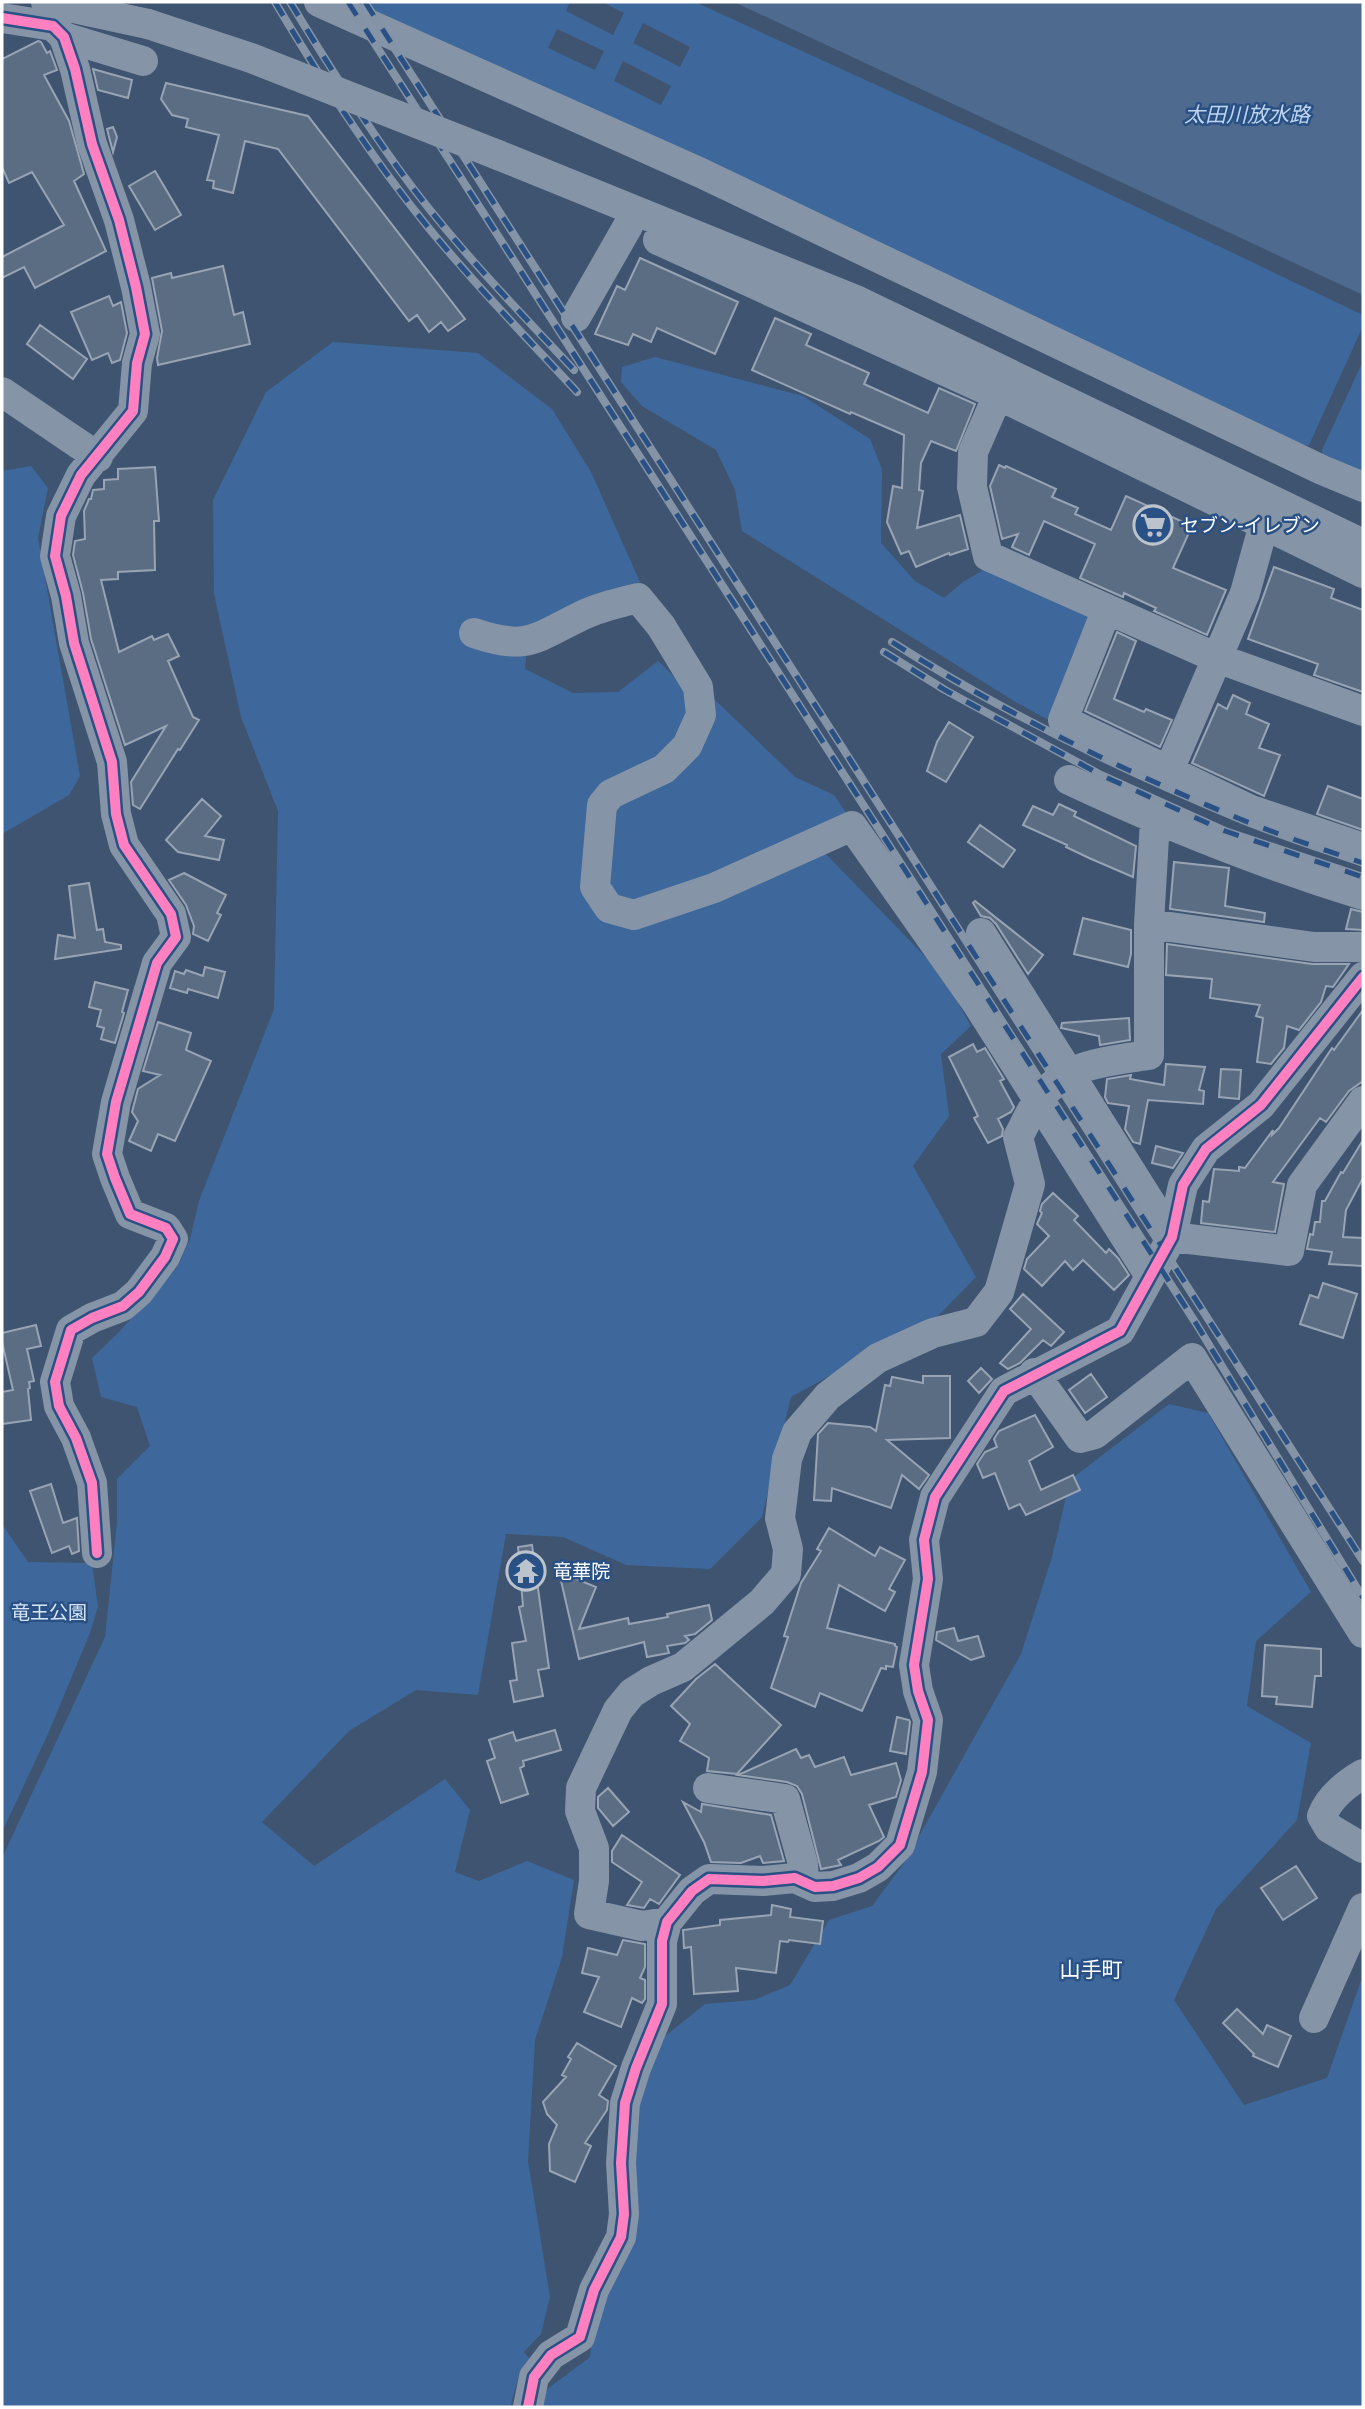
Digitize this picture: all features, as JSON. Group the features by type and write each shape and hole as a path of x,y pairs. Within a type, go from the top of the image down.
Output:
{"street":[{"path":"46,2 148,24 251,58 498,155 998,395 1268,511 1363,544"},
{"path":"319,2 701,173 1363,487"},
{"path":"2,18 53,26 64,37 75,69 92,144 119,220 145,334 137,363 133,411 81,475 61,516 55,556 66,596 74,643 112,761 116,814 124,845 171,914 176,937 157,963 116,1102 107,1154 130,1214 166,1228 173,1239 165,1257 139,1292 122,1306 71,1330 55,1382 59,1406 76,1438 92,1483 97,1553"},
{"path":"64,37 143,61"},
{"path":"576,317 630,217"},
{"path":"630,217 858,301 1268,511 1363,573"},
{"path":"2,392 98,457"},
{"path":"998,395 973,452 972,487 988,556 1217,658 1363,711"},
{"path":"1169,770 1245,593 1268,511"},
{"path":"474,633 502,643 526,642 603,607 638,598 661,626 698,687 701,715 687,747 664,769 611,794 602,805 595,887 608,908 634,915 714,888 852,825 976,1002 1150,1276"},
{"path":"1107,609 1063,720 1251,810 1363,848"},
{"path":"1069,780 1155,820 1283,870 1363,895"},
{"path":"667,1922 642,1926 589,1914 594,1881 594,1848 580,1811 581,1788 618,1710 632,1693 650,1681 683,1667 762,1602 786,1574 788,1549 780,1518 786,1459 797,1432 828,1396 878,1358 933,1333 976,1322 999,1292 1030,1184 1018,1137 1039,1099 1069,1072 1102,1062 1149,1055 1149,924 1155,820"},
{"path":"1149,924 1314,947 1363,947"},
{"path":"981,933 1172,1237"},
{"path":"528,2407 534,2377 551,2355 580,2337 594,2290 621,2237 624,2214 621,2163 625,2103 662,2004 662,1941 667,1922 692,1891 709,1879 763,1881 795,1878 814,1887 833,1886 859,1878 878,1867 900,1845 922,1772 928,1720 918,1691 914,1665 928,1579 924,1540 935,1497 1004,1391 1034,1373 1120,1331 1172,1237 1183,1185 1206,1149 1261,1105 1363,977"},
{"path":"1172,1237 1289,1251 1302,1185 1363,1101"},
{"path":"1034,1373 1080,1438 1095,1434 1192,1358 1363,1633"},
{"path":"1363,1774 1349,1782 1326,1805 1322,1816 1329,1828 1363,1849"},
{"path":"708,1788 785,1798 803,1864 804,1882"},
{"path":"1314,2018 1363,1908"}],"green space":[{"path":"350,2 570,2 566,11 613,35 624,13 602,2 695,2 975,130 1363,315 1363,326 1309,445 1288,448","holes":["643,23 690,47 680,67 633,43","557,29 604,51 595,70 548,48","623,61 671,86 661,105 614,81"]},
{"path":"333,342 478,353 552,409 591,472 640,582 529,632 525,669 573,693 618,692 658,661 686,688 685,725 658,762 614,785 608,911 826,854 941,973 971,1026 941,1054 949,1116 913,1166 976,1277 937,1317 791,1397 762,1517 710,1569 626,1565 563,1537 506,1534 478,1695 416,1690 349,1731 262,1822 314,1866 445,1779 470,1810 455,1872 479,1881 527,1861 574,1880 562,1957 535,2040 528,2161 550,2297 541,2334 524,2352 531,2361 520,2372 510,2407 2,2407 2,1858 105,1637 117,1522 117,1479 150,1446 137,1407 101,1397 92,1358 177,1267 190,1239 199,1201 274,1009 278,811 241,717 214,594 213,500 266,392"},
{"path":"655,357 803,396 870,439 882,469 881,543 915,581 944,598 963,582 990,566 1093,611 1054,723 1019,704 742,531 735,490 716,450 642,406 621,382 622,367"},
{"path":"1363,361 1363,479 1323,461 1322,450"},
{"path":"31,466 48,488 38,538 80,776 69,795 2,834 2,471"},
{"path":"712,697 795,777 834,795 849,817 634,908 603,886 609,811"},
{"path":"1169,1404 1208,1413 1311,1592 1256,1641 1247,1706 1311,1743 1297,1820 1216,1909 1174,2000 1244,2105 1327,2078 1363,1975 1363,2407 537,2407 542,2393 590,2357 595,2307 635,2103 658,2042 705,2004 754,2000 790,1985 829,1920 872,1906 904,1863 1021,1654 1052,1557 1070,1480"},
{"name":"竜王公園","path":"2,1524 28,1562 92,1563 98,1607 48,1734 2,1832"}],"water":[{"name":"太田川放水路","path":"734,2 1363,2 1363,295"}],"building":[{"path":"38,41 47,53 50,51 57,70 44,75 69,121 84,174 74,181 106,251 35,288 24,267 2,278 2,257 64,225 32,172 9,183 2,167 2,59"},
{"path":"93,69 132,80 128,98 98,90"},
{"path":"166,83 308,116 465,319 448,331 441,322 429,332 417,315 409,321 278,149 245,141 233,193 213,188 214,181 207,180 219,135 186,127 188,119 172,115 161,99"},
{"path":"113,127 117,137 113,152 107,129"},
{"path":"155,171 181,215 155,230 129,186"},
{"path":"640,258 738,302 715,354 657,328 651,342 633,334 628,345 595,334 617,286 625,290"},
{"path":"223,266 234,315 243,312 250,344 158,365 162,331 152,278 171,273 172,278"},
{"path":"109,296 113,306 121,302 127,333 120,360 112,363 108,353 92,360 71,312"},
{"path":"775,318 811,334 806,345 869,373 864,384 928,413 939,388 975,404 956,451 931,441 921,463 919,490 923,491 917,528 960,515 968,549 950,555 949,553 916,567 909,551 901,554 887,522 893,486 902,488 904,435 752,370"},
{"path":"40,325 87,359 73,379 27,344"},
{"path":"999,465 1056,489 1052,497 1078,508 1075,514 1111,530 1126,496 1192,526 1173,568 1226,590 1207,635 1154,611 1156,608 1124,593 1123,597 1080,578 1095,544 1044,521 1029,555 1012,547 1018,534 1002,539 990,486"},
{"path":"155,467 159,521 154,521 155,570 118,572 118,579 101,580 119,652 152,636 154,640 168,634 179,656 168,661 193,717 199,720 140,809 133,805 131,782 166,726 125,745 91,639 73,555 75,541 85,539 84,511 93,490 104,489 104,480 118,479 118,469"},
{"path":"1274,567 1334,589 1331,598 1363,610 1363,692 1314,675 1318,664 1248,639"},
{"path":"1117,632 1136,641 1114,699 1172,720 1160,747 1085,711"},
{"path":"1233,695 1250,703 1246,714 1269,724 1259,748 1280,755 1264,796 1192,763 1218,704 1227,709"},
{"path":"949,722 973,737 946,782 927,771 937,742"},
{"path":"1328,786 1363,799 1363,830 1317,814"},
{"path":"202,799 221,816 205,836 224,840 219,860 178,852 166,840"},
{"path":"1059,804 1076,812 1074,816 1136,846 1133,877 1023,825 1033,806 1053,815"},
{"path":"980,825 1015,850 1003,867 968,842"},
{"path":"1174,862 1229,868 1225,906 1265,913 1264,922 1170,909"},
{"path":"184,873 226,895 217,913 221,915 208,941 193,934 194,926 186,905 169,880"},
{"path":"89,883 97,930 103,929 105,942 121,945 121,949 55,959 58,935 75,938 69,886"},
{"path":"975,901 1043,955 1028,974 996,924 990,918 981,916 973,903"},
{"path":"1351,909 1363,912 1363,930 1346,929"},
{"path":"1083,918 1131,930 1128,967 1074,954"},
{"path":"1167,944 1312,964 1349,964 1333,987 1326,986 1321,1002 1299,1030 1287,1026 1284,1048 1271,1064 1257,1062 1263,1018 1256,1016 1260,1005 1210,998 1212,979 1166,975"},
{"path":"205,967 225,972 218,998 188,989 187,993 170,988 175,971 184,974 186,970 203,976"},
{"path":"95,982 128,990 115,1043 101,1039 104,1028 97,1026 101,1010 89,1007"},
{"path":"1363,1010 1363,1081 1349,1091 1326,1122 1320,1118 1273,1182 1284,1184 1275,1232 1201,1223 1203,1201 1209,1202 1214,1169 1239,1171 1239,1167 1245,1168 1273,1130 1272,1135 1279,1128 1332,1048 1334,1050"},
{"path":"1129,1018 1130,1040 1100,1045 1099,1036 1061,1028 1062,1023"},
{"path":"158,1022 191,1033 186,1050 211,1061 175,1141 158,1134 151,1151 129,1141 138,1121 132,1112 138,1089 160,1075 143,1071"},
{"path":"973,1044 977,1052 985,1048 1004,1079 1000,1081 1014,1107 1011,1112 998,1119 1003,1129 1002,1136 988,1143 974,1118 978,1116 949,1057"},
{"path":"1166,1064 1205,1067 1199,1090 1204,1091 1203,1104 1148,1100 1140,1144 1133,1142 1125,1129 1129,1106 1108,1103 1105,1097 1107,1079 1131,1075 1130,1079 1164,1085"},
{"path":"1221,1069 1241,1070 1239,1099 1219,1097"},
{"path":"1363,1140 1363,1178 1346,1210 1343,1237 1363,1238 1363,1266 1329,1264 1332,1252 1307,1249 1310,1234 1313,1235 1315,1222 1320,1222 1322,1201 1325,1201"},
{"path":"1156,1146 1183,1153 1173,1168 1152,1163"},
{"path":"1053,1193 1078,1216 1074,1220 1106,1253 1109,1249 1118,1258 1129,1275 1114,1290 1083,1260 1073,1270 1065,1261 1042,1286 1024,1269 1027,1259 1049,1236 1037,1224 1042,1213 1042,1204"},
{"path":"1323,1283 1357,1294 1343,1338 1300,1324 1310,1295 1318,1298"},
{"path":"1023,1294 1064,1332 1051,1346 1043,1340 1020,1363 1008,1369 1000,1363 1031,1329 1010,1309"},
{"path":"36,1325 41,1346 27,1349 34,1381 29,1382 28,1389 31,1420 2,1424 2,1392 13,1390 2,1333"},
{"path":"981,1368 992,1379 979,1393 968,1381"},
{"path":"1091,1374 1107,1397 1085,1413 1069,1390"},
{"path":"923,1376 950,1376 950,1438 887,1440 929,1475 919,1489 902,1475 891,1508 832,1488 831,1501 814,1500 818,1434 828,1423 870,1427 876,1431 885,1385 890,1386 892,1377 923,1383"},
{"path":"1035,1415 1053,1447 1029,1461 1041,1490 1073,1475 1080,1490 1026,1515 1020,1504 1009,1509 995,1473 983,1478 977,1464 985,1452 997,1447 994,1439 999,1431"},
{"path":"51,1484 63,1523 77,1518 79,1551 72,1554 69,1546 52,1553 30,1491"},
{"path":"829,1528 875,1556 880,1547 905,1560 889,1589 895,1592 885,1611 839,1585 827,1628 895,1644 897,1647 893,1667 881,1668 862,1711 820,1693 815,1707 771,1688 788,1637 784,1636 801,1583 821,1551 817,1549"},
{"path":"532,1545 549,1668 538,1670 543,1696 514,1702 510,1681 517,1680 512,1643 526,1641 519,1607 523,1606 518,1547"},
{"path":"559,1572 596,1587 579,1629 628,1618 629,1624 668,1617 667,1614 709,1605 712,1620 695,1634 685,1636 689,1640 685,1643 667,1646 669,1653 647,1657 644,1642 579,1659"},
{"path":"954,1628 958,1641 978,1636 984,1656 971,1660 936,1640 937,1632"},
{"path":"1265,1645 1321,1649 1321,1676 1315,1676 1312,1707 1276,1704 1277,1697 1262,1696"},
{"path":"715,1664 781,1725 737,1774 707,1771 709,1758 680,1741 690,1724 671,1706 696,1679"},
{"path":"897,1717 910,1722 906,1754 890,1751"},
{"path":"555,1730 561,1750 523,1761 524,1766 520,1768 528,1794 501,1803 487,1761 495,1758 489,1740 513,1732 516,1741"},
{"path":"796,1749 801,1758 809,1755 815,1767 844,1757 851,1775 896,1763 901,1780 896,1797 869,1805 884,1837 838,1860 841,1865 821,1869 802,1794 797,1786 738,1775"},
{"path":"608,1788 629,1812 613,1826 598,1808 598,1797"},
{"path":"683,1802 701,1812 702,1804 771,1815 784,1861 763,1863 760,1856 741,1863 711,1862 704,1842"},
{"path":"622,1835 680,1875 659,1904 650,1899 644,1908 627,1905 642,1882 612,1862 612,1851"},
{"path":"1296,1866 1317,1898 1283,1920 1261,1888"},
{"path":"772,1905 791,1909 790,1917 823,1921 820,1944 780,1941 776,1973 736,1968 738,1991 694,1994 691,1947 684,1948 683,1930 720,1925 720,1920 771,1915"},
{"path":"623,1940 645,1944 645,1967 640,1978 645,1980 645,1999 642,2003 632,1998 621,2027 584,2012 599,1977 582,1973 588,1948 617,1955"},
{"path":"1237,2009 1263,2034 1267,2025 1291,2036 1278,2067 1253,2056 1223,2023"},
{"path":"577,2043 616,2066 599,2095 608,2101 607,2110 585,2143 591,2146 575,2182 550,2171 549,2144 557,2125 547,2114 543,2102 566,2077 562,2075 571,2059 568,2057"}],"railway":[{"path":"275,2 347,117 406,199 463,269 577,392"},
{"path":"290,2 356,107 418,195 483,272 574,370"},
{"path":"348,2 1197,1325 1363,1598"},
{"path":"365,2 1363,1561"},
{"path":"892,642 974,691 1101,757 1249,823 1363,863"},
{"path":"884,652 945,690 1101,775 1225,831 1363,877"}],"cycle path":[{"path":"2,18 53,26 64,37 75,69 92,144 119,220 145,334 137,363 133,411 81,475 61,516 55,556 66,596 74,643 112,762 116,814 124,845 171,914 176,937 157,963 116,1102 107,1154 130,1214 166,1228 173,1239 165,1257 139,1292 123,1306 71,1330 55,1382 59,1406 76,1438 92,1483 97,1553"},
{"path":"528,2407 534,2377 551,2355 580,2337 594,2290 621,2237 624,2214 621,2163 625,2103 662,2004 662,1941 667,1922 692,1891 709,1879 763,1881 795,1878 815,1887 833,1886 859,1878 878,1867 900,1845 922,1772 928,1720 918,1691 914,1665 928,1579 924,1540 935,1497 1004,1391 1120,1331 1172,1237 1183,1185 1206,1149 1261,1105 1363,977"}],"place":[{"name":"セブン-イレブン","path":"1153,525"},
{"name":"竜華院","path":"526,1571"}],"district":[{"name":"山手町","path":"1091,1970"}]}
